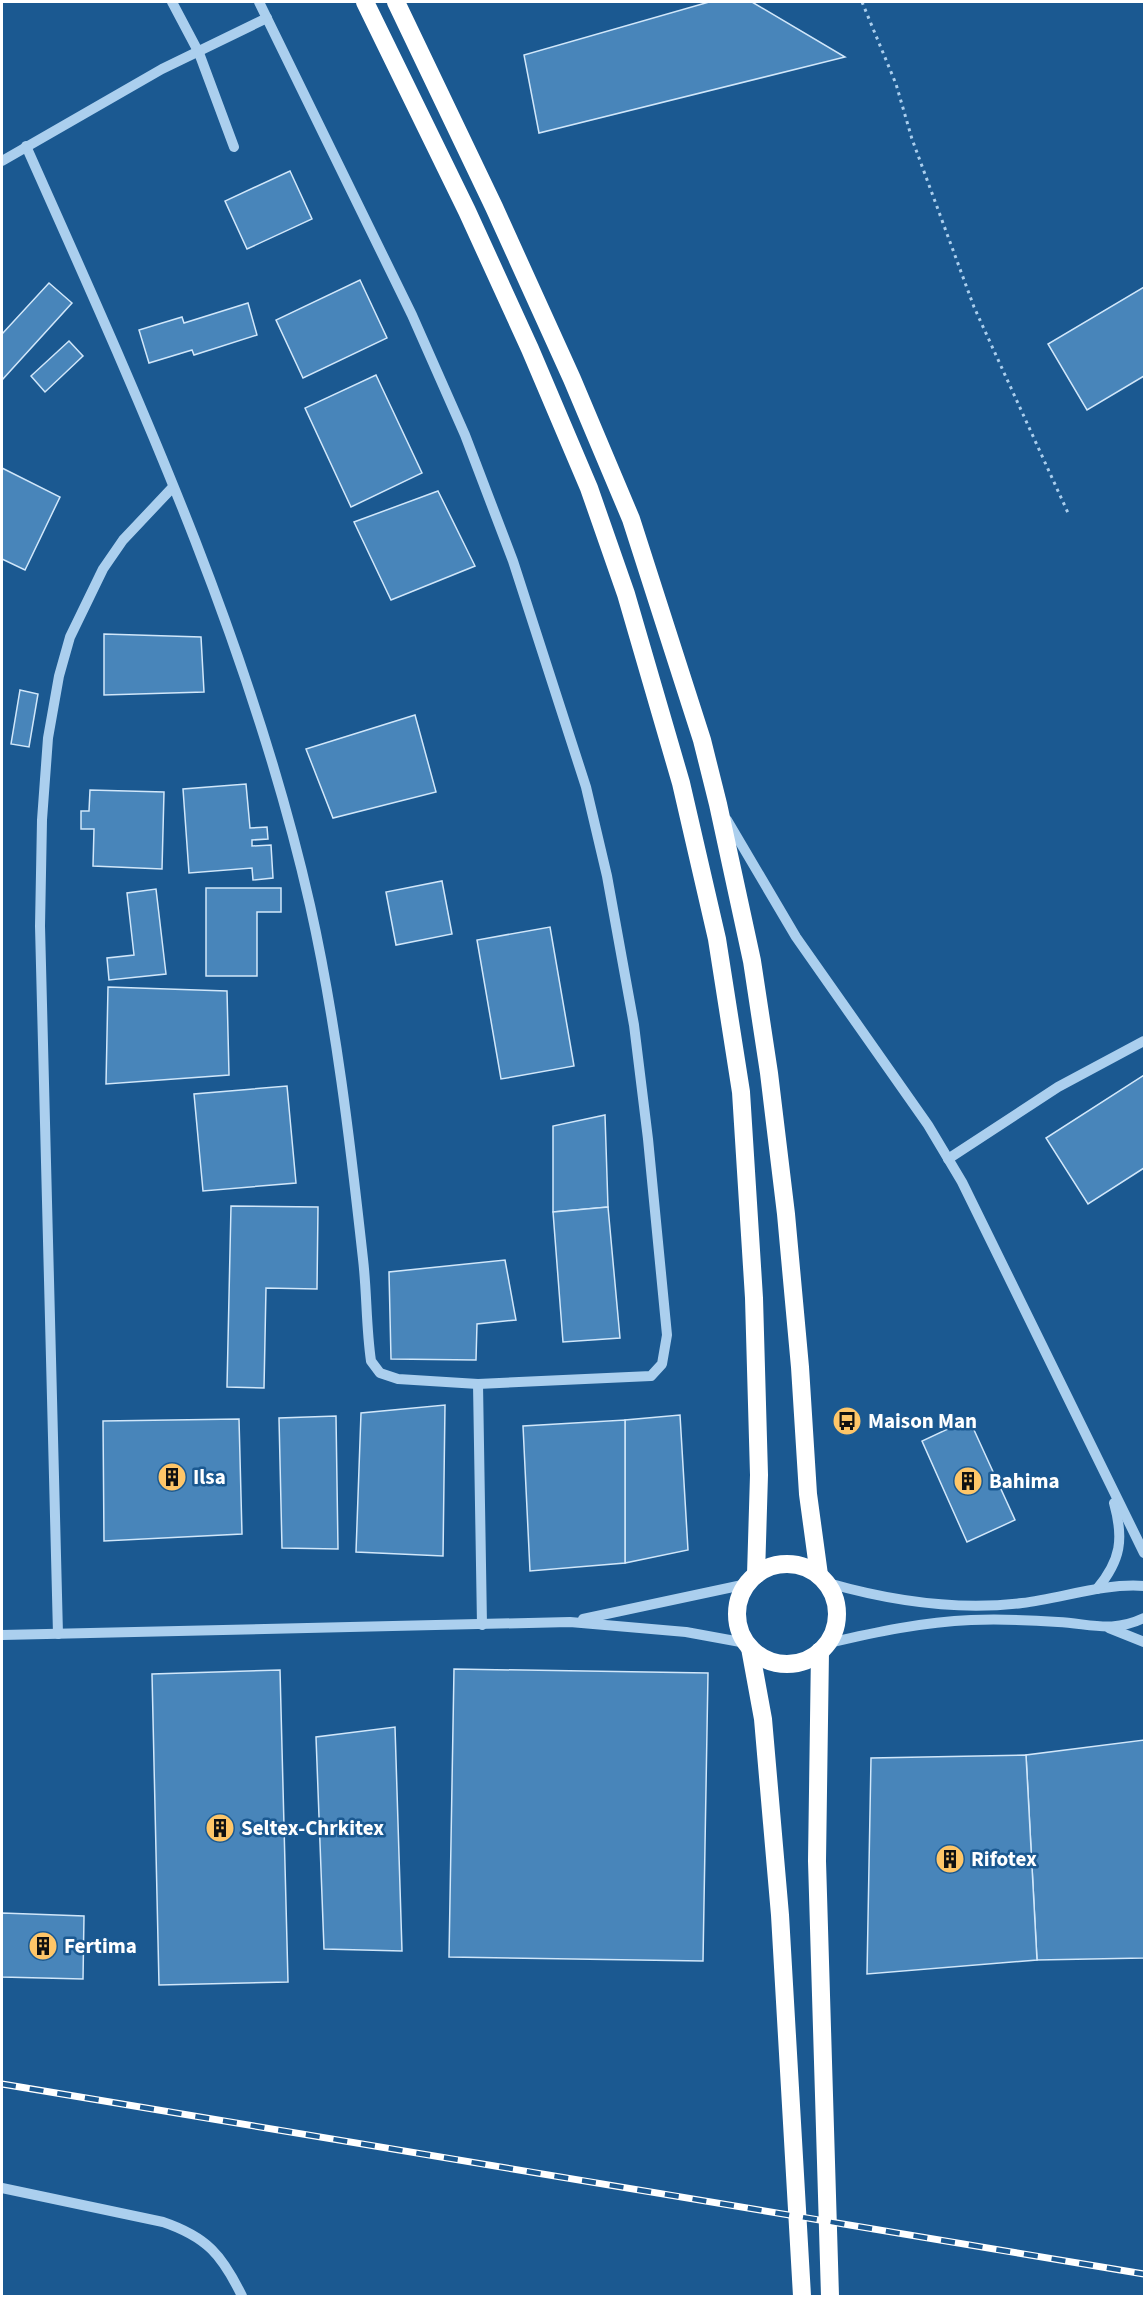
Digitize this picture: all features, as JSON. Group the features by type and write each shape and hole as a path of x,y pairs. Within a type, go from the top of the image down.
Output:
{"highway":[{"path":"365,2 472,222 530,349 589,488 630,604 681,783 717,939 741,1092 754,1298 759,1475 751,1580"},
{"path":"396,2 519,261 631,519 698,729 718,804 752,961 773,1108 798,1344 808,1494 823,1579"},
{"path":"748,1645 760,1657 785,1665 805,1661 824,1647 836,1628 838,1612 835,1597 823,1579 808,1568 794,1564 781,1564 767,1568 751,1580 740,1596 737,1610 738,1623 748,1645 763,1719 769,1779 791,2074 802,2296"},
{"path":"824,1647 817,1861 831,2296"}],"street":[{"path":"171,2 199,53 234,147"},
{"path":"26,146 126,371 221,607 276,777 309,903 323,971 354,1176 364,1264 370,1361 380,1373 398,1379 478,1384 651,1376 662,1364 667,1335 648,1139 634,1025 609,886 586,787 513,561 465,435 412,315 259,2"},
{"path":"2,161 162,69 267,18"},
{"path":"58,1634 40,927 42,820 48,738 59,676 67,647 87,600 103,569 123,540 173,487"},
{"path":"718,804 796,937 928,1125 963,1182 1144,1553"},
{"path":"948,1159 1058,1087 1144,1041"},
{"path":"478,1384 482,1625"},
{"path":"1097,1589 1110,1573 1120,1540 1119,1523 1108,1483"},
{"path":"823,1579 903,1601 972,1606 1020,1604 1097,1589 1144,1586"},
{"path":"570,1622 751,1580"},
{"path":"1109,1628 1130,1624 1144,1618"},
{"path":"824,1647 921,1624 968,1620 1062,1622 1109,1628 1144,1642"},
{"path":"2,1635 570,1622 686,1632 748,1645"},
{"path":"2,2188 163,2222 181,2228 201,2239 221,2259 242,2296"}],"path":[{"path":"862,2 896,84 912,139 975,308 1069,515"}],"building":[{"path":"709,2 752,2 845,57 539,133 524,55"},
{"path":"290,171 312,219 247,249 225,201"},
{"path":"360,280 387,338 303,378 276,320"},
{"path":"49,283 72,303 2,380 2,334"},
{"path":"1144,287 1144,376 1087,410 1048,344"},
{"path":"248,303 257,335 194,355 192,350 149,363 139,330 182,317 184,323"},
{"path":"69,341 83,356 45,392 31,376"},
{"path":"376,375 422,473 351,507 305,408"},
{"path":"2,468 60,497 25,570 2,559"},
{"path":"438,491 475,566 391,600 354,522"},
{"path":"104,634 201,637 204,692 104,695"},
{"path":"20,690 38,694 29,747 11,744"},
{"path":"415,715 436,792 333,818 306,749"},
{"path":"246,784 250,828 267,827 268,839 252,840 252,846 271,845 273,878 253,880 252,868 189,873 183,789"},
{"path":"90,790 164,792 162,869 93,866 94,829 81,829 81,811 89,811"},
{"path":"442,881 452,934 396,945 386,892"},
{"path":"206,888 281,888 281,912 257,912 257,976 206,976"},
{"path":"156,889 166,974 109,980 107,958 134,955 127,893"},
{"path":"550,927 574,1066 501,1079 477,940"},
{"path":"108,987 227,991 229,1075 106,1084"},
{"path":"1144,1075 1144,1168 1088,1204 1046,1138"},
{"path":"287,1086 296,1183 203,1191 194,1094"},
{"path":"605,1115 608,1207 553,1212 553,1126"},
{"path":"231,1206 318,1207 317,1289 266,1288 264,1388 227,1387"},
{"path":"608,1207 620,1338 563,1342 553,1212"},
{"path":"505,1260 516,1320 477,1324 476,1360 391,1359 389,1272"},
{"path":"445,1405 443,1556 356,1552 361,1413"},
{"path":"680,1415 688,1550 625,1563 625,1420"},
{"path":"336,1416 338,1549 282,1548 279,1418"},
{"name":"Ilsa","path":"239,1419 242,1534 104,1541 103,1421"},
{"name":"Bahima","path":"969,1419 1015,1520 967,1542 922,1441"},
{"path":"625,1420 625,1563 530,1571 523,1426"},
{"path":"454,1669 708,1673 703,1961 449,1957"},
{"name":"Seltex-Chrkitex","path":"280,1670 288,1982 159,1985 152,1674"},
{"path":"395,1727 402,1951 324,1949 316,1737"},
{"path":"1144,1740 1144,1958 1037,1960 1026,1755"},
{"name":"Rifotex","path":"1026,1755 1037,1960 867,1974 871,1758"},
{"name":"Fertima","path":"2,1913 84,1916 83,1979 2,1977"}],"railway":[{"path":"2,2084 1144,2274"}],"place":[{"name":"Maison Man","path":"847,1421"},
{"name":"Ilsa","path":"172,1477"},
{"name":"Bahima","path":"968,1481"},
{"name":"Seltex-Chrkitex","path":"220,1828"},
{"name":"Rifotex","path":"950,1859"},
{"name":"Fertima","path":"43,1946"}]}
